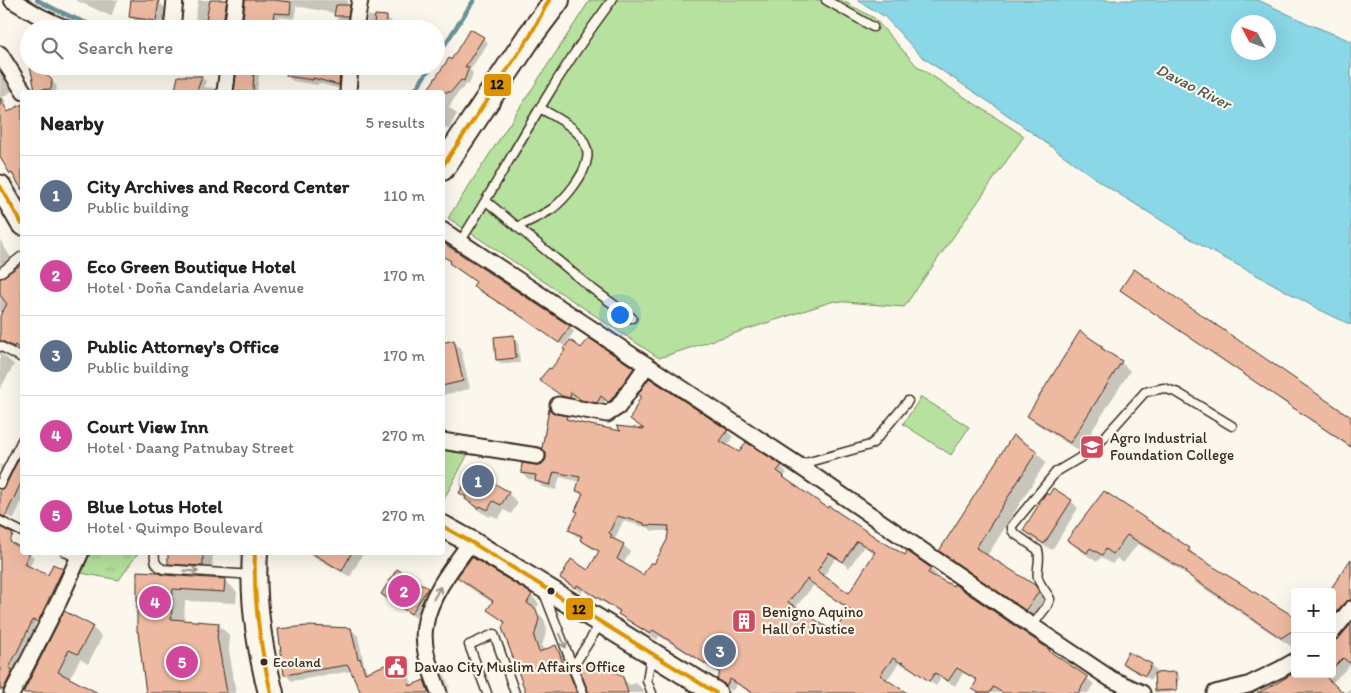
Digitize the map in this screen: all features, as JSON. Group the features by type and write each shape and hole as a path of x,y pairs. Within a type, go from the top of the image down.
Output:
{"main road":[{"path":"530,36 549,0"},
{"path":"445,164 530,36 557,0"},
{"path":"254,564 255,604 259,637 271,693"}],"street":[{"path":"12,0 48,20"},
{"path":"173,20 175,0"},
{"path":"233,20 236,0"},
{"path":"357,20 360,0"},
{"path":"0,54 23,90"},
{"path":"225,90 227,75"},
{"path":"348,90 349,75"},
{"path":"0,186 14,204 20,219"},
{"path":"445,232 798,465 1111,679 1142,693"},
{"path":"558,405 607,414 618,407 647,366"},
{"path":"445,441 537,456"},
{"path":"445,528 716,693"},
{"path":"439,693 426,655 425,626 434,599 453,566 471,542"},
{"path":"12,693 59,601 75,555"},
{"path":"1336,627 1351,609"},
{"path":"1215,693 1248,685 1291,663"}],"lane":[{"path":"460,242 583,38 612,0"},
{"path":"826,0 874,27"},
{"path":"518,227 553,208 570,191 582,173 588,159 587,148 580,136 569,126 540,108"},
{"path":"486,201 590,287 632,318"},
{"path":"0,272 20,257"},
{"path":"0,346 20,357"},
{"path":"1032,626 1050,599 1038,579 1040,558 1038,550 1014,533 1012,526 1056,472 1092,450 1145,392 1164,388 1178,393 1232,426"},
{"path":"798,465 870,445 908,401"},
{"path":"0,484 20,444"},
{"path":"0,521 20,531"},
{"path":"155,555 156,564 163,569 254,564"},
{"path":"541,585 583,693"},
{"path":"573,667 602,622"},
{"path":"487,693 469,645 494,634 515,693"},
{"path":"651,653 648,681 652,693"}],"green space":[{"path":"590,0 841,0 874,18 917,66 1024,136 904,307 834,301 659,358 448,218"},
{"path":"921,397 969,427 951,455 903,424"},
{"path":"445,446 469,452 445,497"},
{"path":"87,555 137,555 119,580 81,573"}],"water":[{"name":"Davao River","path":"857,0 1258,0 1351,41 1351,325 1207,249 1103,184 919,54 884,16"}],"building":[{"path":"131,0 159,0 156,20 129,17"},
{"path":"210,0 227,0 223,20 206,20"},
{"path":"245,0 291,2 290,14 274,13 273,20 243,20"},
{"path":"336,5 350,5 348,16 334,16"},
{"path":"375,15 387,16 387,20 375,20"},
{"path":"470,29 484,37 465,67 469,67 464,81 461,80 451,92 427,90 438,75 445,75 445,64 449,58 451,60"},
{"path":"32,75 46,75 52,80 51,89 35,90"},
{"path":"236,75 254,75 253,90 234,90"},
{"path":"340,75 339,85 313,78 313,80 286,76"},
{"path":"178,76 202,76 197,90 175,90"},
{"path":"0,98 8,112 20,105 20,187 0,157"},
{"path":"445,244 570,326 559,343 512,310 473,286 476,282 449,263 451,261 445,258"},
{"path":"20,265 20,349 15,345 14,347 0,340 0,316 7,304 0,295 0,279"},
{"path":"1134,269 1351,417 1351,447 1120,290"},
{"path":"1080,331 1102,346 1101,348 1122,361 1070,443 1027,416"},
{"path":"514,335 516,358 496,360 494,337"},
{"path":"589,338 634,368 608,402 601,396 597,403 581,400 571,392 570,398 562,396 539,380 549,368 551,369 570,340 581,348"},
{"path":"454,340 463,381 445,385 445,342"},
{"path":"649,378 728,430 720,441 739,452 746,442 782,465 777,471 783,477 878,539 905,555 907,551 931,568 928,573 953,586 954,584 1088,677 1078,693 1003,693 993,687 990,693 979,693 972,689 977,680 957,668 948,681 935,673 929,681 893,658 880,675 907,693 753,693 730,679 726,686 717,679 720,673 653,630 650,634 618,614 620,611 577,585 575,588 560,578 571,559 588,570 599,551 580,540 582,536 568,530 578,512 575,511 583,493 576,491 580,477 554,472 550,485 535,481 536,475 521,473 522,463 541,465 545,461 546,453 542,448 549,409 556,414 567,416 566,419 581,423 621,431 616,426 644,429 630,419 641,396 638,394","holes":["617,516 644,523 644,525 669,526 667,540 654,564 651,562 643,575 617,559 624,544 610,537 612,535 609,533","857,541 875,552 849,593 817,571 829,553 843,562","807,579 850,609 834,632 788,602"]},
{"path":"1013,435 1037,451 976,548 1035,585 1039,591 1026,611 939,551"},
{"path":"20,456 20,485 5,517 0,515 0,490 5,487"},
{"path":"472,470 509,492 501,505 493,501 488,510 480,506 479,508 459,493"},
{"path":"1053,488 1072,500 1044,544 1023,530 1046,493 1049,495"},
{"path":"1104,491 1190,548 1188,551 1291,615 1291,632 1281,638 1185,573 1186,571 1127,535 1113,554 1106,549 1102,555 1090,548 1087,553 1067,540"},
{"path":"0,527 13,534 10,542 20,547 20,555 28,555 24,564 48,575 53,564 63,569 38,622 33,620 9,668 13,670 3,690 0,689"},
{"path":"168,555 203,555 203,566 168,564"},
{"path":"315,555 350,555 342,571"},
{"path":"472,557 532,594 527,603 536,609 539,619 534,637 539,652 556,645 577,693 526,693 502,628 505,622 487,610 493,601 457,577"},
{"path":"1351,559 1351,600 1344,603 1336,612 1336,588 1332,587"},
{"path":"397,569 428,588 411,614 381,594"},
{"path":"137,571 157,572 163,575 225,579 224,592 173,589 171,619 219,623 217,637 227,693 146,693 137,632"},
{"path":"64,611 93,626 78,654 69,650 58,672 98,693 23,693"},
{"path":"1351,624 1351,664 1343,658 1336,665 1336,639"},
{"path":"307,626 351,628 358,659 360,658 365,673 400,659 410,686 424,680 429,693 361,693 348,665 284,675 278,629"},
{"path":"1128,652 1152,664 1145,676 1122,663"},
{"path":"600,662 623,677 628,693 589,693 579,668"},
{"path":"1176,672 1177,690 1155,691 1154,673"},
{"path":"1291,675 1291,678 1327,678 1344,693 1257,693"}],"waterway":[{"path":"37,0 79,20"},
{"path":"445,44 474,0"},
{"path":"415,90 425,75"}],"transit line":[{"name":"12","path":"445,163 530,36 549,0"},
{"name":"12","path":"0,186 20,221"},
{"name":"12","path":"445,528 716,693"},
{"name":"12","path":"255,555 258,623 271,693"}],"place":[{"name":"Agro Industrial Foundation College","path":"1092,447"},
{"name":"City Archives and Record Center","path":"478,481"},
{"name":"Eco Green Boutique Hotel","path":"404,591"},
{"name":"Court View Inn","path":"155,602"},
{"name":"Benigno Aquino Hall of Justice","path":"744,621"},
{"name":"Public Attorney's Office","path":"720,651"},
{"name":"Blue Lotus Hotel","path":"182,662"},
{"name":"Ecoland","path":"264,662"},
{"name":"Davao City Muslim Affairs Office","path":"396,667"}]}
